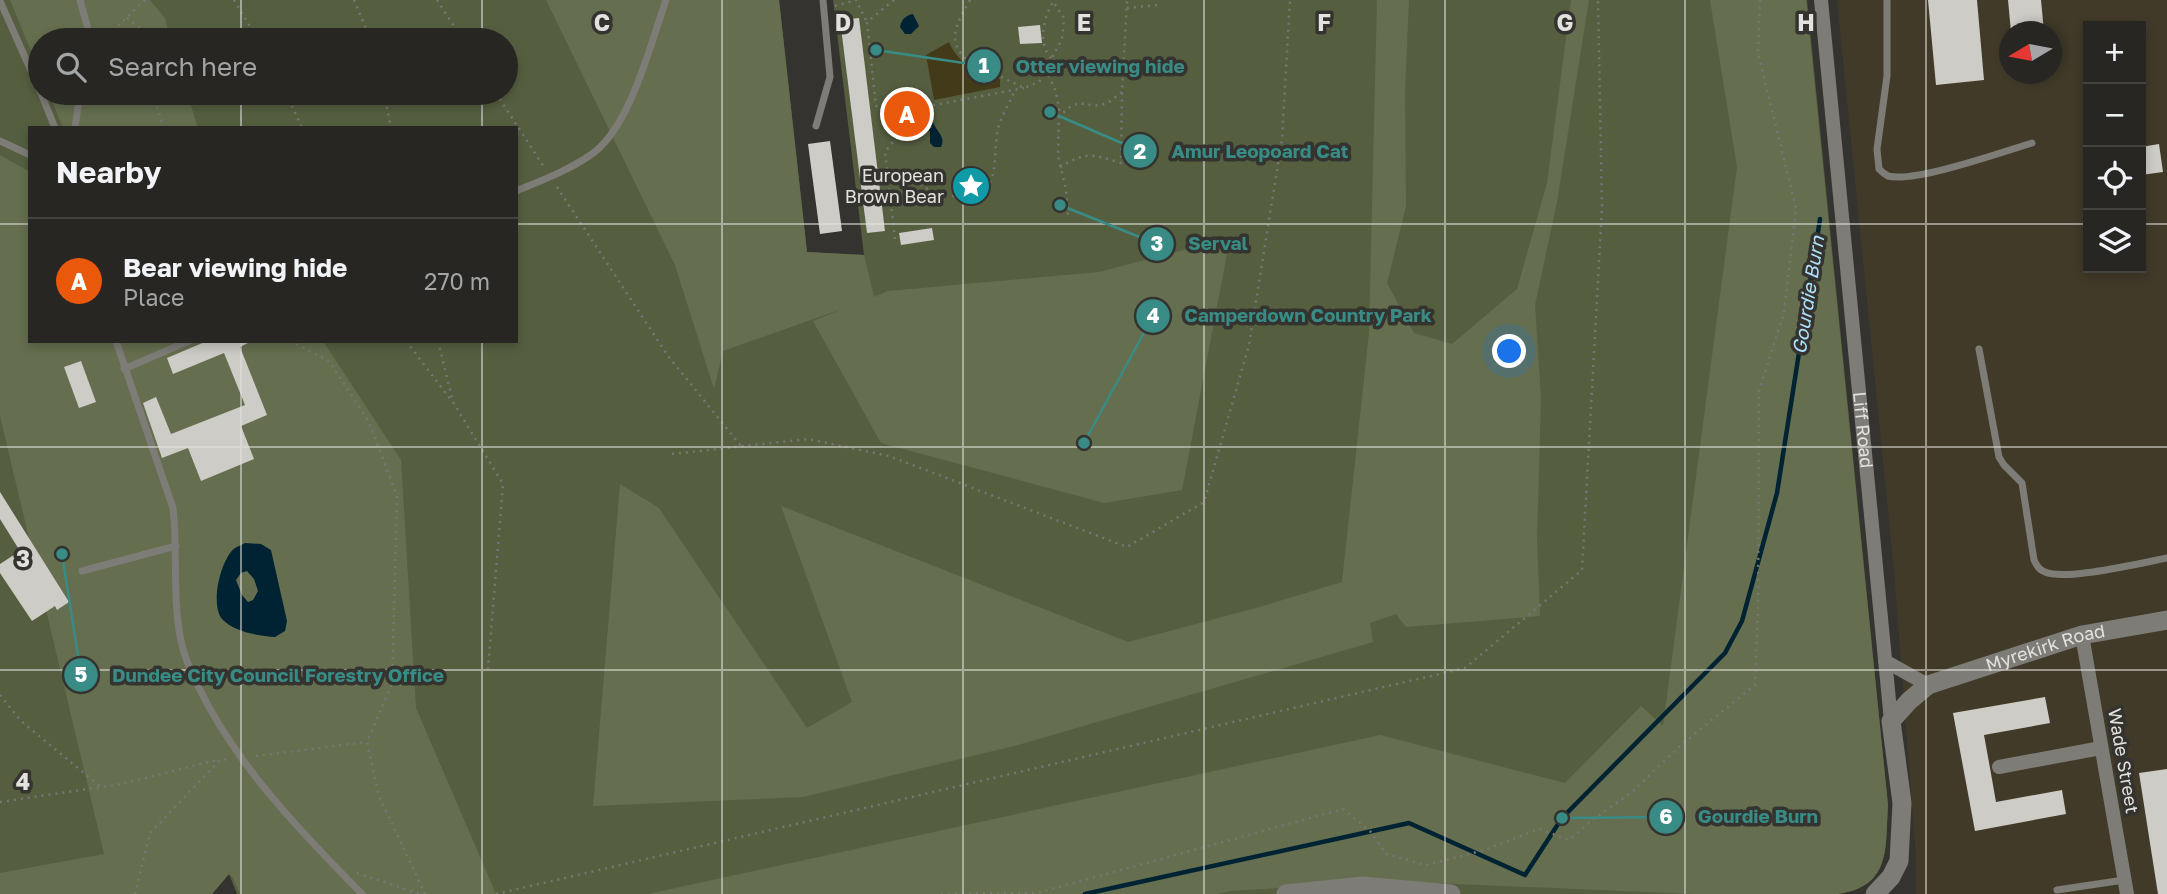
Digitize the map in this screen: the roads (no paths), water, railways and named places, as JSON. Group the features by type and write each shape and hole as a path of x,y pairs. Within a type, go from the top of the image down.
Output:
{"street":[{"name":"Liff Road","path":"1821,0 1891,721 1902,803 1899,861 1891,877 1875,894"},
{"name":"Myrekirk Road","path":"1891,721 1928,685 2082,635 2167,620"},
{"name":"Wade Street","path":"2082,635 2126,887"},
{"path":"1885,661 1928,685"},
{"path":"1999,767 2101,748"},
{"path":"1286,894 1363,887 1411,893 1451,894"}],"lane":[{"path":"80,0 88,28"},
{"path":"518,190 590,156 609,140 635,90 666,0"},
{"path":"1887,0 1887,76 1877,149 1879,169 1890,176 1911,175 1965,164 2032,144"},
{"path":"0,1 28,63"},
{"path":"816,126 830,77 824,4"},
{"path":"46,105 54,126"},
{"path":"75,126 78,105"},
{"path":"0,141 28,154"},
{"path":"117,343 173,508 177,621 181,644 192,674 209,708 242,758 310,840 362,894"},
{"path":"124,369 184,343"},
{"path":"1979,349 1999,457 2022,483 2034,560 2038,568 2047,573 2078,573 2167,558"},
{"path":"82,570 176,547"},
{"path":"2057,890 2126,887"}],"water":[{"path":"913,14 919,26 911,34 905,34 900,27 901,22"},
{"path":"932,119 941,136 941,147 934,147 930,143 928,129 932,128"},
{"path":"245,543 261,544 271,550 287,621 285,631 275,637 241,630 228,624 219,613 217,594 221,571 230,553","holes":["247,571 254,579 258,591 253,600 248,602 236,580 241,573"]}],"waterway":[{"name":"Gourdie Burn","path":"1085,894 1409,823 1525,875 1562,818 1725,653 1742,621 1777,493 1820,219"}],"place":[{"name":"Otter viewing hide","path":"876,50"},
{"name":"Amur Leopoard Cat","path":"1050,112"},
{"name":"Bear viewing hide","path":"907,114"},
{"name":"European Brown Bear","path":"971,186"},
{"name":"Serval","path":"1060,205"},
{"name":"Camperdown Country Park","path":"1084,443"},
{"name":"Dundee City Council Forestry Office","path":"62,554"},
{"name":"Gourdie Burn","path":"1562,818"}]}
